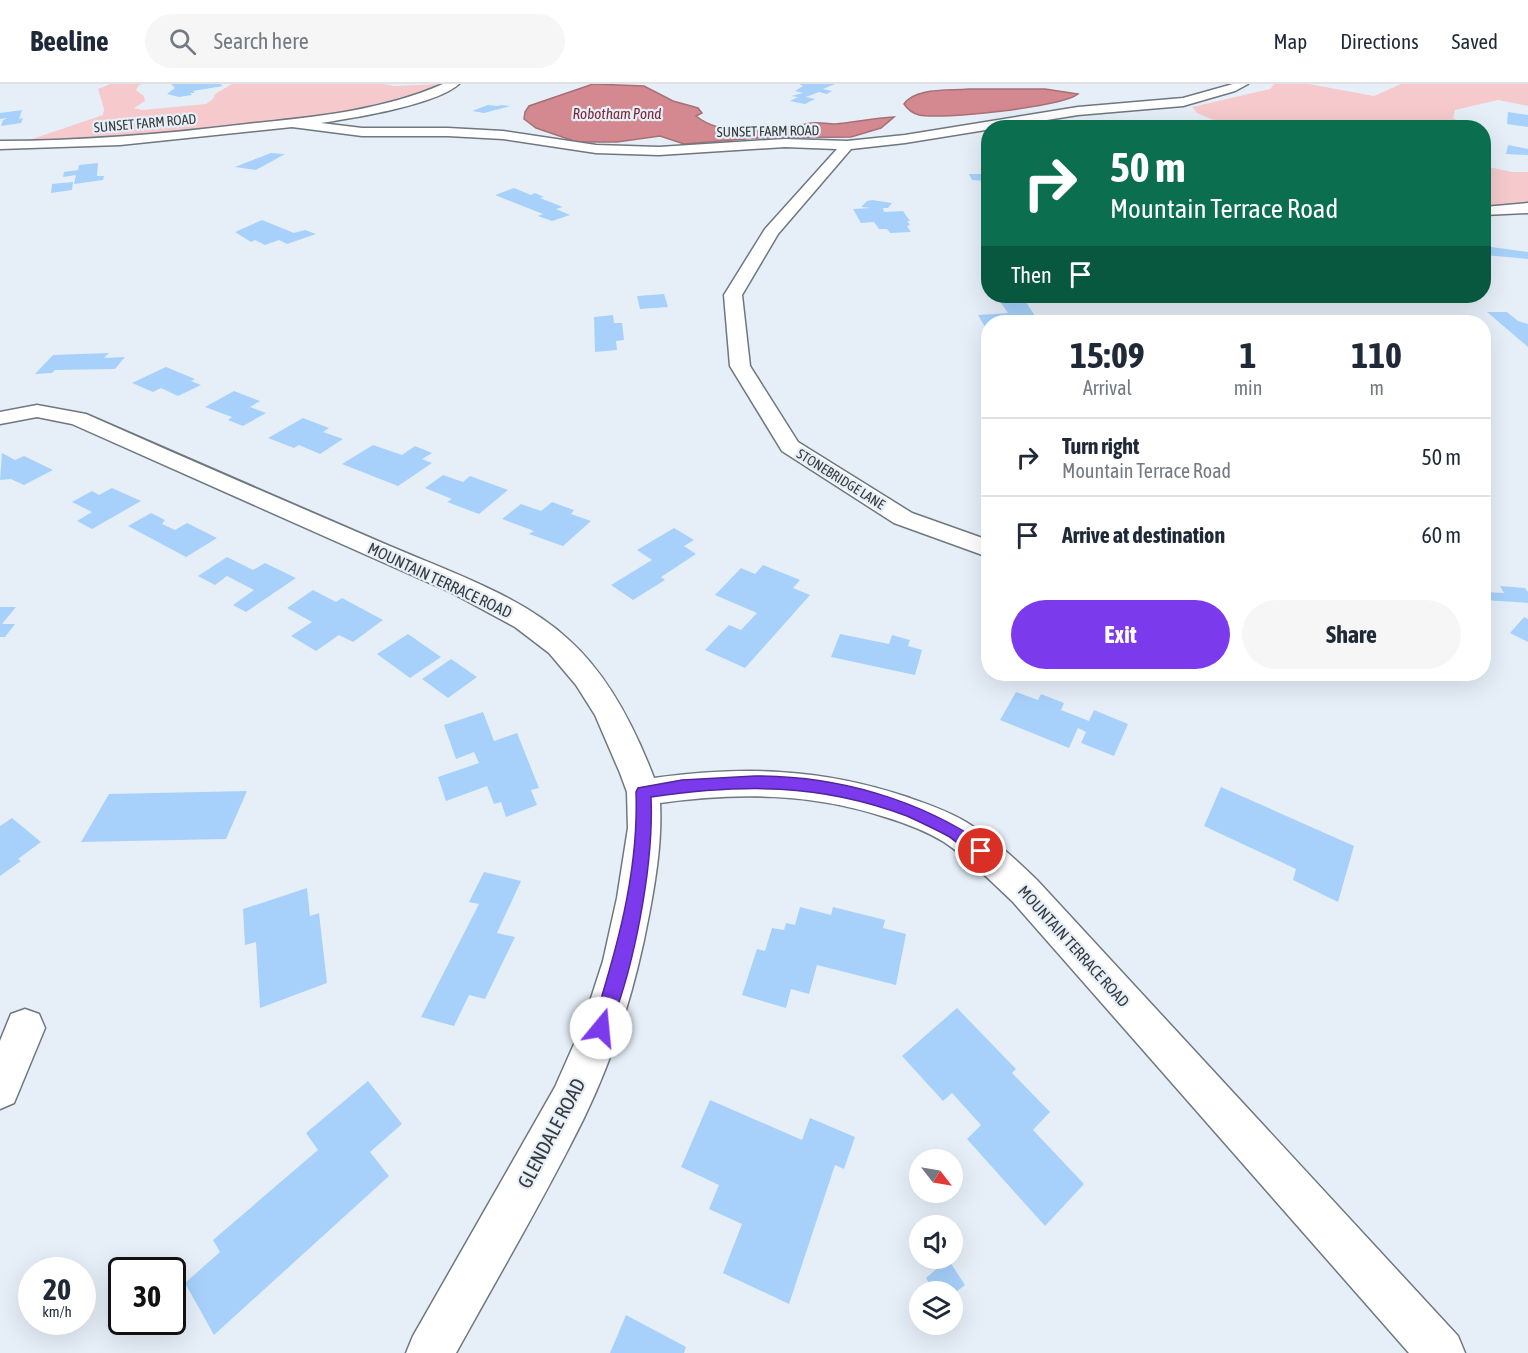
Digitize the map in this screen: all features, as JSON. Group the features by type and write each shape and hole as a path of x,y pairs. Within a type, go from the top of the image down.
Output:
{"street":[{"name":"SUNSET FARM ROAD","path":"0,146 125,142 291,123 353,113 404,101 453,84"},
{"name":"SUNSET FARM ROAD","path":"1031,120 1078,111 1183,102 1242,84"},
{"name":"SUNSET FARM ROAD","path":"291,123 362,132 448,132 503,135 607,150 658,151 784,143 847,145 981,128"},
{"name":"STONEBRIDGE LANE","path":"847,145 771,232 733,295 740,366 790,446 903,518 981,546"},
{"path":"1491,211 1525,210"},
{"name":"MOUNTAIN TERRACE ROAD","path":"0,418 38,411 78,419 502,607 534,626 580,667 607,711 633,764 643,792 682,786 755,782 792,782 833,788 872,798 914,813 937,823 970,843 992,859 1025,891 1441,1353"},
{"name":"GLENDALE ROAD","path":"430,1353 570,1102 601,1028 622,961 635,898 645,828 643,792"},
{"path":"0,1089 26,1028"}],"shaded area":[{"path":"110,84 143,84 139,85 136,90 144,96 145,101 134,108 142,110 206,104 213,99 215,94 232,84 384,84 394,86 440,84 413,94 323,118 126,137 46,141 32,139 103,115 104,109 98,89"},
{"path":"1274,84 1309,84 1374,96 1401,84 1528,84 1528,106 1498,100 1455,110 1453,118 1457,120 1214,120 1197,113 1192,107 1270,89"},
{"path":"1491,168 1512,172 1528,172 1528,203 1491,206"}],"water":[{"name":"Robotham Pond","path":"593,84 644,86 673,101 698,108 702,113 696,116 708,123 736,130 767,130 812,123 835,124 894,117 881,128 851,137 758,138 684,144 660,136 617,142 577,142 536,128 524,119 529,106"},
{"path":"968,89 1045,89 1078,94 1067,99 1026,108 950,116 919,115 910,111 904,104 924,92"}],"building":[{"path":"171,84 220,84 223,86 193,91 195,93 190,93 192,95 179,97 167,94 175,88"},
{"path":"799,84 835,84 823,89 832,91 827,94 819,92 806,97 815,99 805,104 790,101 798,97 791,96 803,93 795,91 803,86"},
{"path":"488,105 511,106 484,113 472,111"},
{"path":"22,110 19,119 23,118 21,123 1,126 3,120 8,118 0,119 0,113"},
{"path":"1508,112 1528,115 1528,127 1507,124"},
{"path":"1508,145 1528,149 1528,155 1506,154"},
{"path":"271,153 285,154 256,170 235,167"},
{"path":"98,163 97,176 104,176 103,180 74,184 76,175 63,177 64,172 78,170 79,165"},
{"path":"969,174 981,174 981,181 972,180"},
{"path":"73,182 72,190 51,193 52,184"},
{"path":"514,188 531,195 535,193 544,197 540,198 563,207 556,209 570,215 552,221 538,216 543,214 495,195"},
{"path":"867,201 892,203 888,208 883,208 884,212 903,211 910,221 907,221 910,225 907,226 911,232 890,233 887,229 879,229 874,222 861,223 853,209 871,208 861,207"},
{"path":"262,220 294,233 305,230 316,234 287,244 279,240 265,245 255,240 251,242 235,232"},
{"path":"1491,247 1528,252 1528,259 1491,256"},
{"path":"664,294 668,307 640,309 637,296"},
{"path":"1001,303 1027,303 1034,315 981,315 981,320 978,315 1008,313"},
{"path":"1487,312 1507,312 1518,321 1528,324 1528,347 1491,315"},
{"path":"613,315 614,323 622,323 624,340 616,341 617,350 595,352 594,317"},
{"path":"109,353 104,358 125,357 115,369 55,370 52,373 35,374 53,355"},
{"path":"166,367 195,379 191,381 201,385 178,396 161,388 153,392 132,383"},
{"path":"234,391 260,401 250,407 266,413 243,426 228,420 232,417 205,407"},
{"path":"303,418 329,428 323,432 343,439 320,454 299,445 294,448 268,438"},
{"path":"373,445 402,455 415,446 432,453 422,459 432,463 398,486 342,464"},
{"path":"2,453 15,460 24,456 53,470 24,485 11,479 0,480"},
{"path":"443,475 463,482 470,476 508,490 479,514 447,502 452,499 425,488"},
{"path":"112,488 141,501 92,529 77,521 92,512 72,502 92,491 99,495"},
{"path":"552,502 574,510 571,514 591,521 563,546 529,534 534,531 502,519 521,504 541,511"},
{"path":"151,513 165,520 162,524 175,530 187,523 217,538 186,557 128,526"},
{"path":"674,528 694,540 684,546 696,554 661,577 665,580 633,600 611,585 652,560 637,550"},
{"path":"227,557 253,570 265,563 296,578 246,612 233,605 254,590 227,576 215,585 198,576"},
{"path":"763,565 800,580 793,588 810,595 745,668 705,650 729,625 741,630 757,613 715,595 741,568 755,574"},
{"path":"1500,586 1525,588 1528,592 1528,603 1491,600 1491,592 1504,593"},
{"path":"313,590 336,602 342,598 383,620 353,642 339,635 316,651 291,636 312,622 287,608"},
{"path":"0,607 16,607 2,624 15,624 5,637 0,637"},
{"path":"1524,617 1528,619 1528,642 1510,633"},
{"path":"408,634 441,657 410,678 377,654"},
{"path":"840,634 889,644 892,635 910,640 908,646 922,650 915,675 831,657"},
{"path":"451,659 477,677 448,698 422,679"},
{"path":"1016,692 1038,700 1041,694 1064,703 1061,710 1089,721 1094,710 1128,724 1114,756 1081,743 1086,732 1078,728 1069,748 1000,720"},
{"path":"483,712 494,741 517,733 539,788 531,790 537,805 506,817 501,802 494,804 487,786 446,801 438,777 479,763 474,752 456,759 444,725"},
{"path":"1221,787 1354,846 1338,902 1293,880 1296,869 1204,826"},
{"path":"247,791 226,839 81,842 109,794"},
{"path":"12,818 41,842 18,859 21,861 0,876 0,826"},
{"path":"484,872 521,881 497,933 515,937 485,999 469,995 454,1026 421,1017 479,904 469,902"},
{"path":"307,888 310,916 319,913 327,983 260,1008 256,942 245,945 243,909"},
{"path":"800,907 831,915 833,907 885,920 883,928 906,934 896,985 817,965 809,994 791,989 786,1008 742,995 757,949 765,951 772,928 784,930 786,923 795,925"},
{"path":"957,1008 1016,1069 1012,1073 1050,1112 1033,1130 1084,1184 1045,1226 967,1139 981,1125 952,1093 943,1101 902,1056"},
{"path":"368,1081 402,1124 370,1152 389,1176 214,1335 186,1282 220,1252 213,1240 318,1150 306,1133"},
{"path":"710,1100 802,1140 810,1118 855,1137 844,1169 835,1165 789,1304 723,1273 742,1224 709,1209 719,1185 681,1167"},
{"path":"936,1269 955,1269 962,1281 928,1281 926,1278"},
{"path":"626,1315 686,1347 684,1353 610,1353"}],"route":[{"path":"601,1028 622,961 635,898 645,828 643,792 682,786 755,782 792,782 833,788 872,798 914,813 954,832 981,851"}]}
